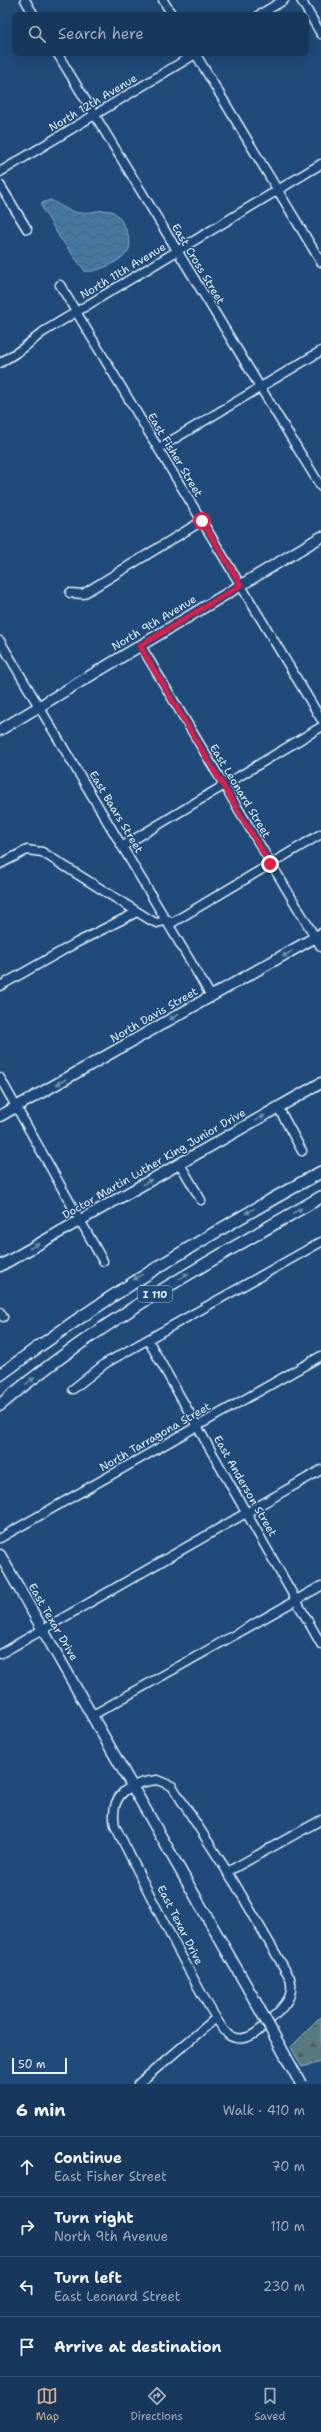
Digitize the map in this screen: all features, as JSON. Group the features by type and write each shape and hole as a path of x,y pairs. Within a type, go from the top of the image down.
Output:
{"highway":[{"name":"I 110","path":"0,1376 56,1333 137,1278 223,1227 321,1172"},
{"name":"I 110","path":"0,1405 55,1362 121,1316 221,1254 321,1197"}],"main road":[{"name":"North 9th Avenue","path":"0,730 321,537"},
{"name":"North Davis Street","path":"0,1116 318,936"},
{"name":"Doctor Martin Luther King Junior Drive","path":"0,1266 321,1083"},
{"name":"East Texar Drive","path":"0,1555 93,1715 131,1785 301,2084"}],"street":[{"path":"25,0 32,12"},
{"path":"163,0 170,12"},
{"path":"264,12 284,0"},
{"path":"301,0 308,12"},
{"path":"309,14 321,34"},
{"name":"East Cross Street","path":"59,56 321,487"},
{"name":"North 12th Avenue","path":"0,172 191,56"},
{"path":"198,56 321,262"},
{"name":"North 11th Avenue","path":"0,363 22,349 43,332 321,164"},
{"path":"0,185 27,229"},
{"name":"East Fisher Street","path":"60,285 321,719"},
{"path":"159,448 321,351"},
{"path":"70,594 83,594 202,521"},
{"name":"East Baars Street","path":"0,640 169,922 211,996"},
{"name":"East Leonard Street","path":"140,646 270,864 318,936 321,947"},
{"path":"123,846 321,727"},
{"path":"0,864 27,850 42,852 137,912 157,922 169,922 321,834"},
{"path":"0,986 76,943 137,912"},
{"path":"0,1078 103,1260"},
{"path":"278,1107 302,1151"},
{"path":"180,1164 201,1200"},
{"path":"73,1389 106,1363 321,1242"},
{"name":"East Anderson Street","path":"148,1340 321,1644"},
{"name":"North Tarragona Street","path":"0,1538 321,1356"},
{"path":"0,1654 321,1470"},
{"path":"93,1715 321,1586"},
{"name":"East Texar Drive","path":"157,1780 172,1786 227,1872 290,1978 292,1990 284,2006 250,2036 237,2038 224,2032 115,1826 117,1801 131,1785 157,1780"},
{"path":"227,1872 321,1820"},
{"path":"138,2084 216,2018"}],"green space":[{"path":"321,2017 321,2062 302,2067 291,2047"}],"water":[{"path":"50,200 78,213 104,210 112,211 118,216 124,225 128,235 130,245 129,249 122,258 116,262 96,270 85,271 60,238 42,208 42,203"}],"route":[{"path":"202,521 241,585 140,646 270,864"}]}
